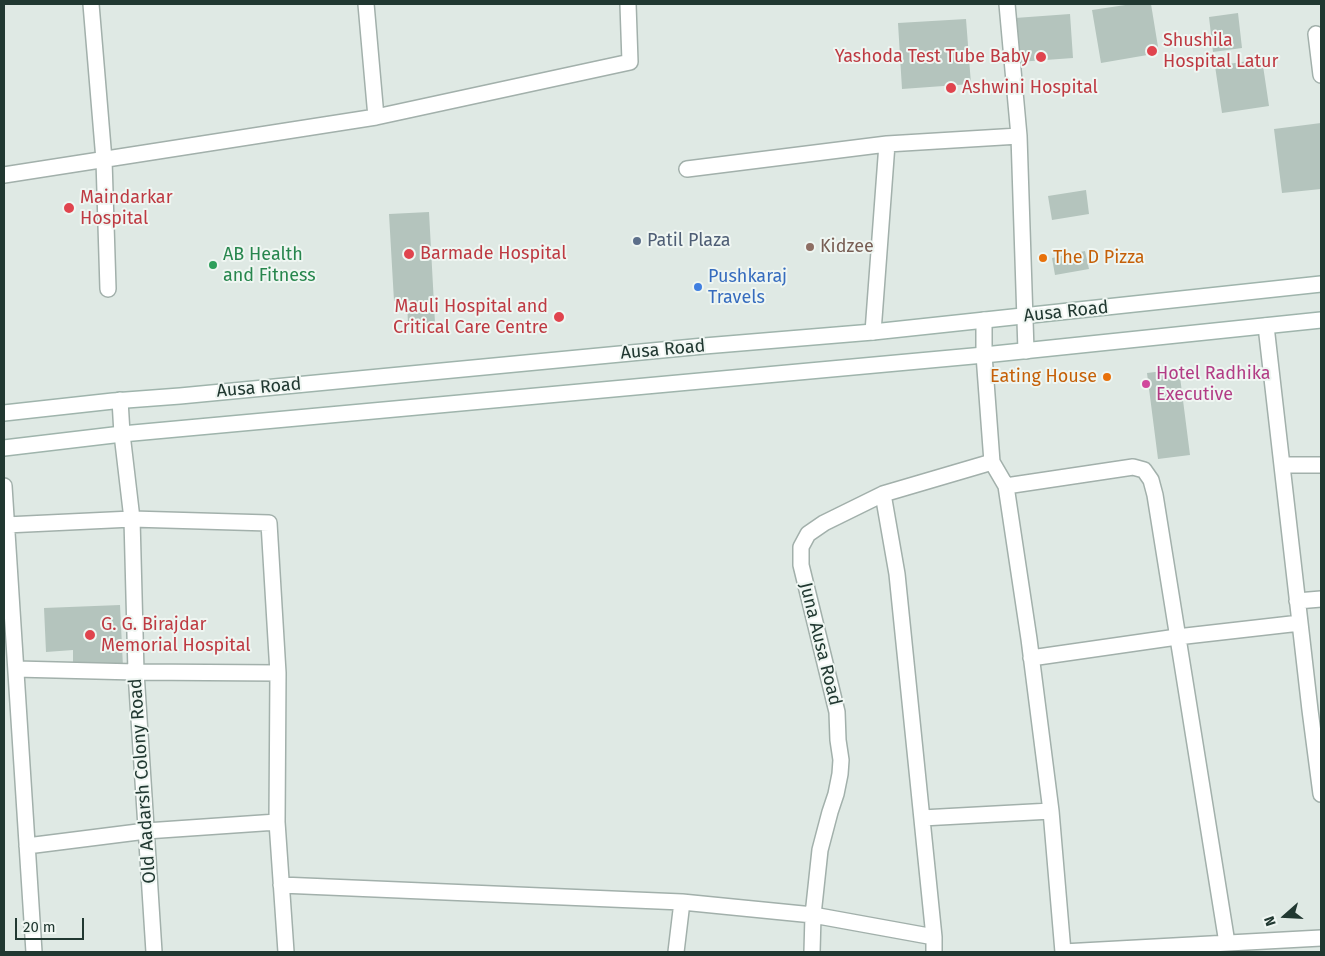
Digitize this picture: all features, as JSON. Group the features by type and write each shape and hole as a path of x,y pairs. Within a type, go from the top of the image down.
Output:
{"street":[{"path":"91,4 104,160 108,289"},
{"path":"366,4 376,117"},
{"path":"4,175 376,117 630,62 628,4"},
{"path":"1007,4 1019,136 1026,351"},
{"path":"1316,34 1321,75"},
{"path":"687,169 887,144 1019,136"},
{"path":"872,332 887,144"},
{"name":"Ausa Road","path":"4,413 120,400 872,332 1321,284"},
{"path":"984,320 984,355 992,462 1006,486 1031,658 1051,811 1063,952 1321,938"},
{"path":"4,448 122,434 984,355 1321,320"},
{"path":"1266,326 1321,794"},
{"name":"Old Aadarsh Colony Road","path":"120,400 132,519 136,672 154,952"},
{"name":"Juna Ausa Road","path":"812,952 813,915 820,850 836,794 841,760 838,740 838,712 801,565 801,547 808,534 824,523 883,494 992,462"},
{"path":"1282,465 1321,464"},
{"path":"1006,486 1133,467 1144,470 1151,480 1155,495 1227,943"},
{"path":"4,486 34,952"},
{"path":"883,494 897,574 934,936 934,952"},
{"path":"6,525 132,519 269,523 278,673 277,822 286,952"},
{"path":"1297,602 1321,599"},
{"path":"1031,658 1177,636 1300,623"},
{"path":"16,669 278,673"},
{"path":"922,818 1051,811"},
{"path":"27,846 146,831 277,822"},
{"path":"280,885 682,902 813,915 934,936"},
{"path":"676,952 682,902"}],"building":[{"path":"1132,4 1151,4 1159,53 1101,63 1092,10"},
{"path":"1238,13 1242,48 1213,52 1209,17"},
{"path":"1070,14 1073,58 1018,62 1015,18"},
{"path":"966,19 971,84 902,89 898,23"},
{"path":"1262,59 1269,106 1222,113 1215,66"},
{"path":"1321,123 1321,189 1282,193 1274,129"},
{"path":"1086,190 1089,214 1052,220 1048,196"},
{"path":"429,212 435,323 408,324 407,300 394,301 389,214"},
{"path":"1085,251 1089,269 1055,275 1052,258"},
{"path":"1179,369 1190,455 1158,459 1147,373"},
{"path":"120,605 123,667 73,669 73,650 46,652 44,608"}],"place":[{"name":"Shushila Hospital Latur","path":"1152,51"},
{"name":"Yashoda Test Tube Baby","path":"1041,57"},
{"name":"Ashwini Hospital","path":"951,88"},
{"name":"Maindarkar Hospital","path":"69,208"},
{"name":"Patil Plaza","path":"637,241"},
{"name":"Kidzee","path":"810,247"},
{"name":"Barmade Hospital","path":"409,254"},
{"name":"The D Pizza","path":"1043,258"},
{"name":"AB Health and Fitness","path":"213,265"},
{"name":"Pushkaraj Travels","path":"698,287"},
{"name":"Mauli Hospital and Critical Care Centre","path":"559,317"},
{"name":"Eating House","path":"1107,377"},
{"name":"Hotel Radhika Executive","path":"1146,384"},
{"name":"G. G. Birajdar Memorial Hospital","path":"90,635"}]}
